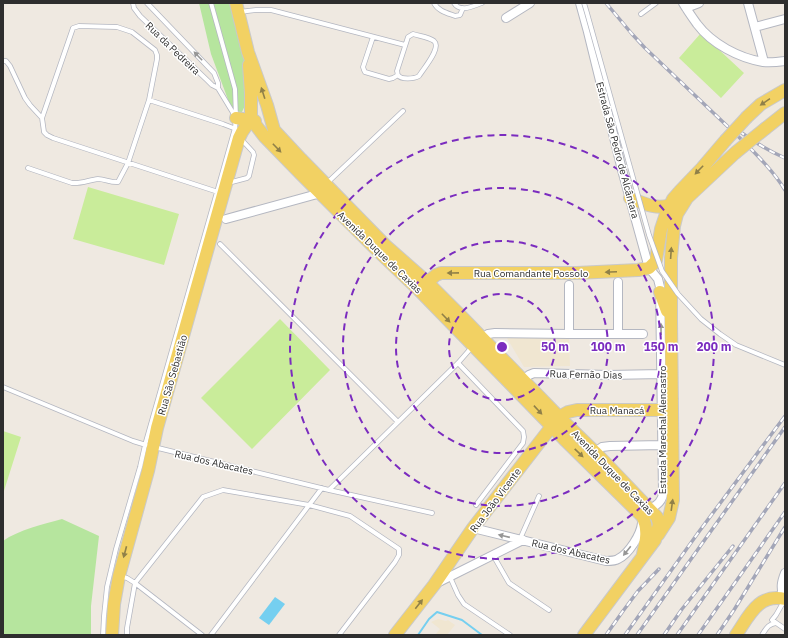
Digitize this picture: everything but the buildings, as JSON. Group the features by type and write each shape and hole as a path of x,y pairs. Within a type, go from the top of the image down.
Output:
{"main road":[{"name":"Avenida Duque de Caxias","path":"237,7 248,52 267,105 274,130 323,189"},
{"name":"Avenida Duque de Caxias","path":"248,52 251,93 250,119 264,136 385,245 423,286 459,314 478,342 555,421 646,513 657,517 659,524 655,540 641,560"},
{"path":"649,268 656,260 661,229 670,205 680,190 702,168 747,117 758,107 785,90"},
{"name":"Estrada Marechal Alencastro","path":"655,540 668,521 672,506 673,494 670,320 671,258 677,214 691,194 735,153 785,113"},
{"name":"Rua São Sebastião","path":"112,635 114,575 148,471 148,446 222,190 238,129 250,119"},
{"path":"250,119 264,123 274,130"},
{"path":"630,198 654,206 664,207 670,205"},
{"name":"Rua Comandante Possolo","path":"423,286 436,275 442,273 577,273 641,270 649,268"},
{"path":"660,292 670,320"},
{"path":"662,410 672,399"},
{"name":"Rua Manacá","path":"555,421 568,412 577,410 662,410"},
{"name":"Avenida Duque de Caxias","path":"555,421 595,452 646,513 646,542 641,560"},
{"name":"Rua João Vicente","path":"395,635 434,585 473,528 555,421"},
{"path":"584,635 641,560"},
{"path":"736,635 748,617 763,601 769,598 784,599"}],"street":[{"path":"506,18 530,3"},
{"name":"Estrada São Pedro de Alcântara","path":"580,3 622,170 649,268"},
{"path":"699,3 684,6 697,25 714,41 728,50 746,58 764,62 785,61"},
{"path":"748,3 764,62"},
{"path":"755,27 785,19"},
{"path":"226,219 323,189"},
{"name":"Estrada Marechal Alencastro","path":"646,513 660,502 663,496 660,287 658,279 649,268"},
{"path":"618,282 618,333"},
{"path":"569,285 570,334"},
{"path":"478,342 488,334 495,332 643,334"},
{"name":"Rua Fernão Dias","path":"519,384 529,375 534,374 662,374"},
{"path":"595,452 602,447 610,446 662,445"},
{"name":"Rua dos Abacates","path":"473,528 606,561 615,561 625,554 638,536 646,513"},
{"name":"Rua João Vicente","path":"434,585 522,540"},
{"path":"784,599 781,588 785,573"}],"lane":[{"name":"Rua da Pedreira","path":"133,3 134,8 140,16 208,81 218,88"},
{"name":"Rua da Pedreira","path":"147,3 214,73 218,83 218,88 232,113 238,129"},
{"path":"28,168 78,184 99,179 115,182 120,180 128,163 148,100 157,55 155,50 132,32 117,27 79,26 73,28 42,118 44,132 53,138 128,163 222,190 247,178 249,176 254,155 238,129 235,89 211,3"},
{"path":"434,3 441,11 455,16 460,15 463,8"},
{"path":"454,3 455,6 459,8 482,3"},
{"path":"584,3 649,235 662,271 678,294 701,319 720,334 736,345 785,366"},
{"path":"641,14 656,3"},
{"path":"237,7 256,10 271,10 405,45"},
{"path":"413,34 434,40 436,43 436,51 419,76 411,79 400,77 398,75 397,71 408,37 413,34"},
{"path":"373,37 363,67 365,72 390,78 398,75"},
{"path":"3,61 6,61 10,66 25,98 42,118"},
{"path":"148,100 238,129"},
{"path":"323,189 404,111"},
{"path":"220,244 398,422"},
{"path":"329,490 478,342"},
{"path":"458,363 523,431 524,437 523,442 476,505"},
{"name":"Rua dos Abacates","path":"3,387 148,446 329,490 432,513"},
{"path":"211,635 322,488"},
{"path":"127,635 135,583 203,497 223,490 309,505 350,516 399,549 399,555 395,562 339,635"},
{"path":"522,540 539,496"},
{"path":"493,555 510,583 549,610"},
{"path":"114,575 127,578 135,583 202,635"},
{"name":"Rua São Sebastião","path":"103,635 106,598 114,575"},
{"path":"450,577 464,604 510,635"},
{"path":"784,599 772,620 785,629"},
{"path":"762,635 769,626 773,624 778,624 785,629"}],"shaded area":[{"path":"569,337 570,366 524,367 507,338"},
{"path":"438,619 448,620 455,625 447,635 435,635 440,629 431,622"}],"green space":[{"path":"199,3 236,3 243,54 251,93 241,114 233,113 211,54"},
{"path":"701,33 744,73 721,98 679,58"},
{"path":"88,187 179,214 164,265 73,239"},
{"path":"280,319 330,370 252,449 201,398"},
{"path":"3,431 21,437 3,494"},
{"path":"62,519 99,536 91,606 91,635 3,635 3,541 9,537 39,525"}],"water":[{"path":"275,597 285,604 269,625 259,618"}],"waterway":[{"path":"418,635 429,619 437,612 462,620 482,635"}],"railway":[{"path":"606,3 645,48 754,152 781,183 785,190"},
{"path":"739,131 750,139 785,158"},
{"path":"625,635 698,533 785,416"},
{"path":"637,635 785,427"},
{"path":"677,635 785,483"},
{"path":"698,635 785,512"},
{"path":"717,635 785,527"},
{"path":"664,635 682,609 733,546"},
{"path":"606,635 638,591 659,569"}]}
